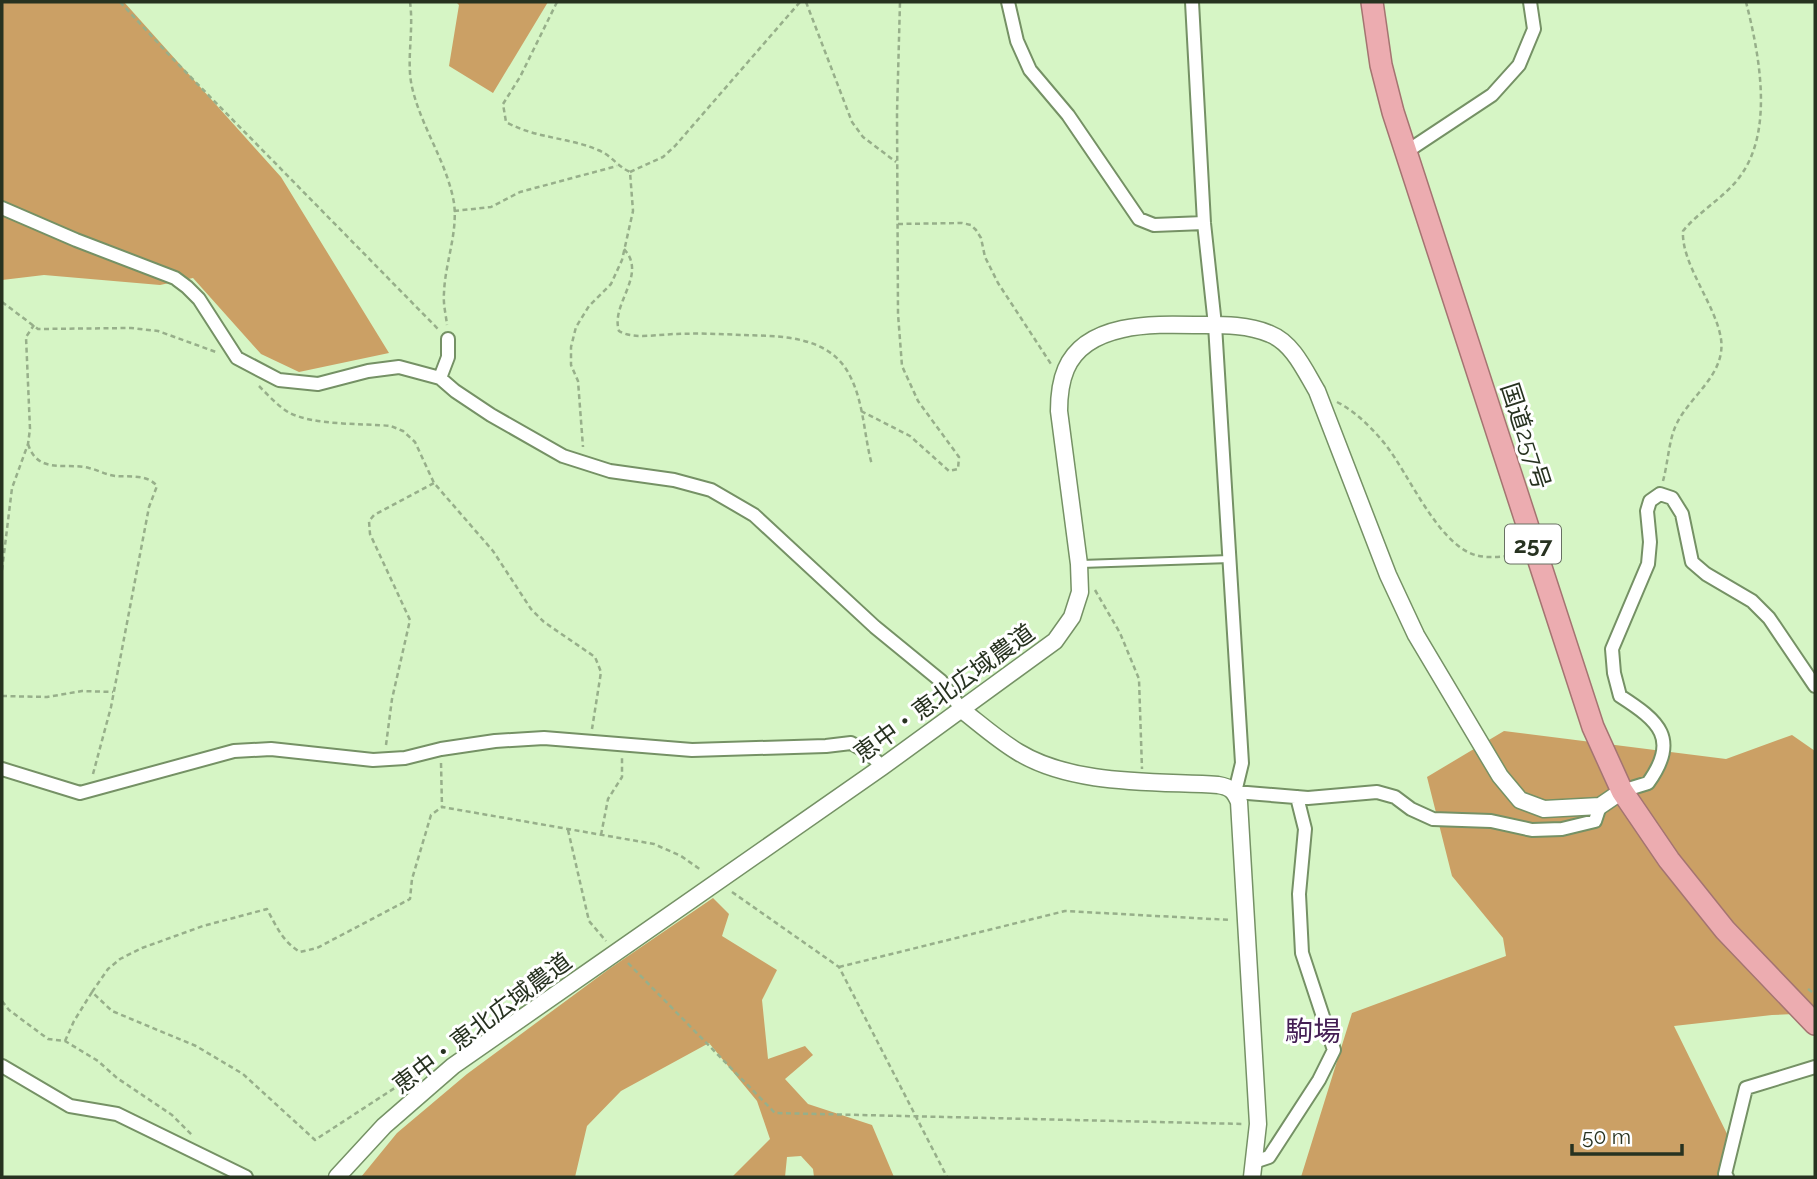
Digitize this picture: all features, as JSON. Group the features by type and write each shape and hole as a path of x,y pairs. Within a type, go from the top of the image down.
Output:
{"highway":[{"name":"国道257号","path":"1372,2 1381,65 1406,152 1593,727 1622,791 1669,860 1725,930 1815,1024"}],"street":[{"path":"1008,2 1017,41 1030,70 1068,114 1139,219 1154,225 1204,223"},
{"path":"1192,2 1204,223 1215,326 1242,763 1235,792 1239,802 1258,1124 1253,1170"},
{"path":"1406,152 1492,95 1519,65 1534,29 1530,2"},
{"path":"2,208 175,278 199,299 237,358 279,380 318,384 368,371 399,367 440,378 491,415 580,463 610,471 674,480 711,490 754,515 875,627 941,681 962,710 1018,753 1042,764 1089,777 1218,785 1235,792 1308,799 1377,792 1395,797 1411,810 1433,819 1491,821 1532,830 1562,829 1595,821 1600,806 1622,791 1648,783 1663,758 1664,739 1656,725 1620,696 1612,649 1648,564 1650,542 1647,511 1650,500 1660,494 1672,498 1682,514 1692,562 1706,574 1752,601 1769,618 1815,686"},
{"name":"恵中・恵北広域農道","path":"337,1177 384,1126 453,1066 962,710 1055,641 1072,617 1080,592 1079,564 1059,411 1060,388 1065,373 1079,351 1101,336 1127,327 1151,324 1241,327 1270,334 1286,345 1301,364 1321,400 1388,575 1416,635 1500,776 1520,800 1544,810 1600,806"},
{"path":"440,378 448,356 448,339"},
{"path":"2,769 80,793 234,751 271,749 384,760 495,741 544,738 692,750 851,743 869,753 882,766"},
{"path":"1253,1170 1269,1157 1319,1080 1334,1049 1302,953 1299,894 1306,829 1297,797"},
{"path":"2,1066 70,1106 117,1114 246,1177"},
{"path":"1727,1177 1725,1174 1746,1088 1815,1067"}],"lane":[{"path":"1079,564 1230,559"}],"path":[{"path":"120,2 448,339"},
{"path":"410,2 413,24 410,67 412,87 445,173 454,211 444,293 448,339"},
{"path":"557,2 520,77 503,104 506,122 524,132 596,149 611,157 617,166 630,172 663,157 675,146 797,3"},
{"path":"806,2 852,122 863,137 898,162"},
{"path":"861,411 910,436 949,471 958,469 959,457 918,401 902,366 898,314 900,2"},
{"path":"1660,494 1676,424 1707,383 1718,365 1721,353 1717,322 1684,246 1684,232 1741,176 1751,159 1760,129 1757,66 1746,2"},
{"path":"454,211 491,207 520,191 617,166"},
{"path":"580,463 583,452 578,381 571,365 571,346 576,327 589,306 611,284 624,249 633,211 630,172"},
{"path":"898,224 971,225 981,238 985,257 998,284 1025,327 1046,359 1065,373"},
{"path":"624,249 631,260 632,271 617,320 619,331 641,335 696,333 785,336 818,345 849,373 861,411 872,465"},
{"path":"2,302 38,329 131,328 158,331 223,354 234,353"},
{"path":"2,570 12,488 28,444 30,429 26,337 34,325"},
{"path":"253,367 256,382 289,413 307,419 391,426 403,431 415,442 434,483 493,551 531,609 544,622 595,657 601,672 591,741"},
{"path":"1321,400 1332,398 1367,424 1387,446 1441,527 1472,554 1483,557 1508,556 1535,551"},
{"path":"28,444 31,454 40,462 56,466 91,468 116,476 144,478 157,486 149,507 113,692 88,791"},
{"path":"384,760 392,699 410,620 370,534 369,521 374,515 434,483"},
{"path":"1080,584 1091,586 1101,598 1132,659 1139,679 1143,781"},
{"path":"2,696 47,697 82,691 113,692"},
{"path":"601,835 608,799 622,777 624,744"},
{"path":"441,749 442,807"},
{"path":"65,1041 92,992 108,969 120,959 179,935 267,909 281,934 291,947 300,952 317,948 410,899 412,879 431,815 442,807 654,844 670,849 701,870"},
{"path":"568,830 589,921 601,938 617,951 775,1113 1258,1124"},
{"path":"732,892 839,967 947,1177"},
{"path":"839,967 1065,911 1245,921"},
{"path":"92,992 112,1011 196,1046 243,1074 315,1140 413,1076 425,1075 437,1081"},
{"path":"2,1001 9,1010 48,1039 65,1041 98,1061 117,1078 172,1115 192,1135 201,1155"}],"shaded area":[{"path":"2,2 124,2 281,177 389,353 299,372 261,354 193,278 160,285 44,275 2,280"},
{"path":"456,2 548,2 493,93 449,66 459,5"},
{"path":"1504,731 1726,759 1792,735 1815,751 1815,1013 1674,1026 1733,1146 1728,1177 1301,1177 1352,1013 1506,956 1503,938 1452,876 1427,777"},
{"path":"713,898 729,914 722,936 777,970 762,1000 768,1059 805,1046 813,1055 785,1079 808,1104 872,1125 894,1177 814,1177 813,1169 801,1156 787,1157 785,1177 732,1177 770,1139 757,1101 709,1043 621,1091 587,1126 575,1177 361,1177 397,1133 467,1074 609,969"}],"district":[{"name":"駒場","path":"1313,1031"}]}
